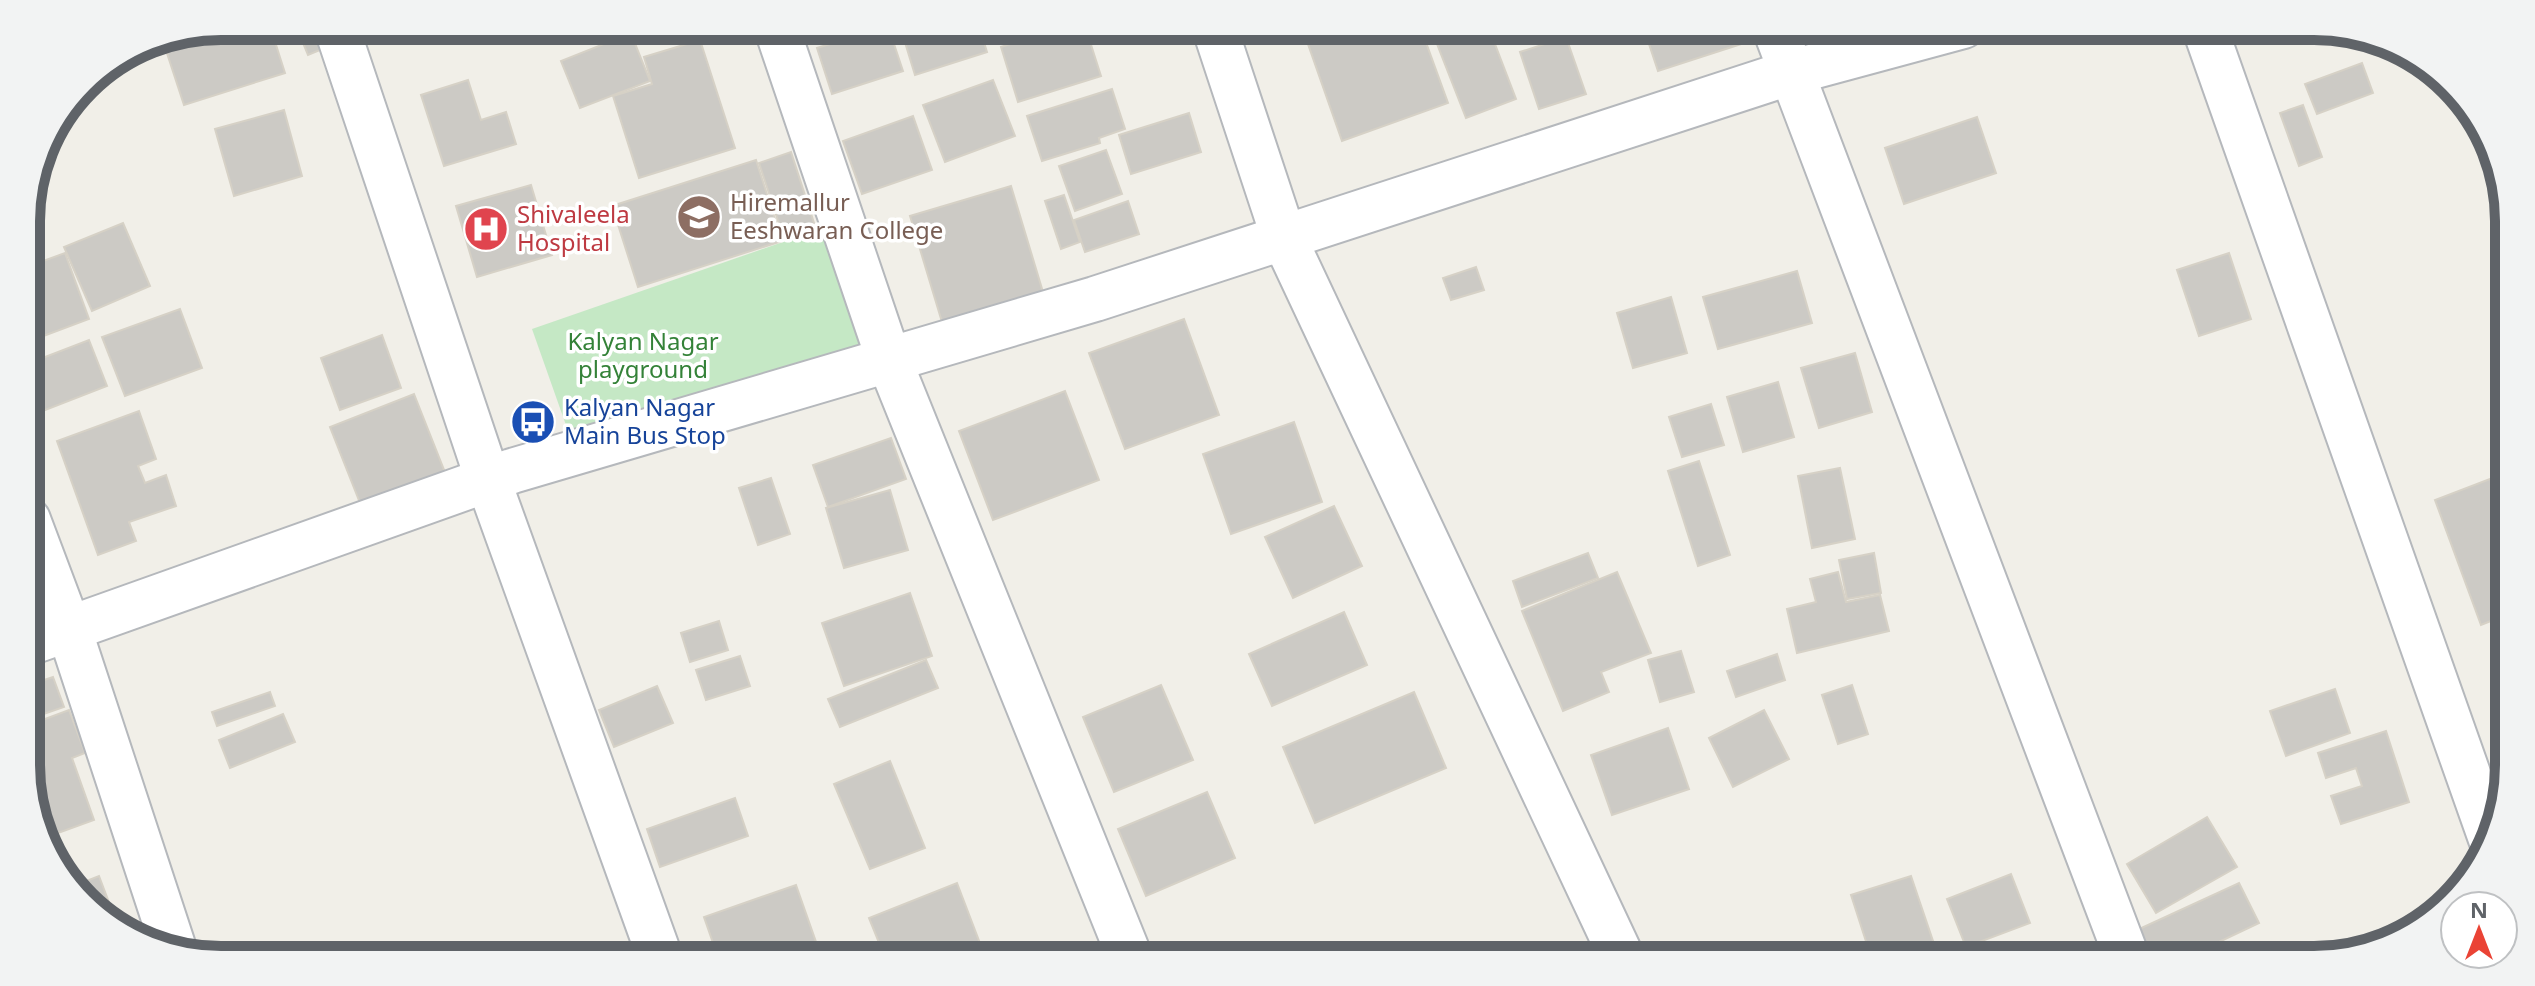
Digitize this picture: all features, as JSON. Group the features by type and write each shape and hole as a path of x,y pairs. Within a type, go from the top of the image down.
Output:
{"street":[{"path":"341,40 488,480 656,946"},
{"path":"781,40 889,360 1125,946"},
{"path":"1219,40 1284,238 1616,946"},
{"path":"1778,40 2123,946"},
{"path":"40,639 488,480 1284,238 1789,73 1911,40"},
{"path":"2209,40 2485,823"},
{"path":"40,552 69,629 170,938"}],"green space":[{"name":"Kalyan Nagar playground","path":"826,227 867,343 573,445 532,329"}],"building":[{"path":"221,40 274,40 285,73 184,105 166,49"},
{"path":"302,40 344,40 308,55"},
{"path":"602,40 634,40 650,81 580,108 561,61 604,44"},
{"path":"700,40 735,148 639,178 613,96 652,84 644,57"},
{"path":"843,40 893,40 903,71 832,94 817,48"},
{"path":"904,40 983,40 987,52 915,75"},
{"path":"1023,40 1089,40 1101,76 1018,102 1001,47"},
{"path":"1319,40 1425,40 1448,103 1342,141 1308,44"},
{"path":"1435,40 1493,40 1516,99 1466,118"},
{"path":"1557,40 1567,40 1586,94 1539,109 1520,52"},
{"path":"1648,40 1740,40 1741,44 1658,71"},
{"path":"2362,63 2373,93 2317,114 2305,84"},
{"path":"468,80 481,120 506,112 516,144 444,166 421,95"},
{"path":"993,80 1015,136 945,162 923,105"},
{"path":"1112,89 1125,129 1099,138 1100,143 1042,161 1027,116"},
{"path":"2303,105 2322,157 2299,166 2280,113"},
{"path":"284,110 302,176 234,196 215,129"},
{"path":"1189,113 1201,152 1131,174 1119,135"},
{"path":"913,116 932,170 862,194 843,141"},
{"path":"1977,117 1996,173 1904,204 1885,148"},
{"path":"1106,150 1122,194 1075,211 1059,166"},
{"path":"791,152 816,229 784,239 759,163"},
{"path":"756,160 782,241 638,287 612,206"},
{"path":"531,185 552,255 477,277 456,206"},
{"path":"1011,186 1046,302 945,332 910,216"},
{"path":"1064,195 1080,242 1061,249 1045,201"},
{"path":"1128,201 1139,234 1085,252 1074,220"},
{"path":"123,223 150,286 92,311 64,247"},
{"path":"65,253 89,319 40,337 40,262"},
{"path":"2229,253 2251,319 2199,336 2177,270"},
{"path":"1476,267 1484,290 1451,300 1443,278"},
{"path":"1797,271 1812,323 1718,349 1703,297"},
{"path":"1671,297 1687,353 1633,368 1617,313"},
{"path":"180,309 202,368 125,396 102,337"},
{"path":"1184,319 1219,415 1125,449 1089,353"},
{"path":"382,335 401,388 340,410 321,358"},
{"path":"89,340 107,386 40,412 40,359"},
{"path":"1855,353 1872,412 1819,428 1801,368"},
{"path":"1778,382 1794,437 1743,452 1727,397"},
{"path":"1065,391 1099,480 993,520 959,431"},
{"path":"414,394 446,475 362,508 330,427"},
{"path":"1711,404 1724,445 1682,457 1669,417"},
{"path":"139,411 156,459 138,466 145,483 166,475 176,506 129,522 136,541 98,555 57,441"},
{"path":"1294,422 1322,502 1231,534 1203,454"},
{"path":"891,438 906,479 828,507 813,465"},
{"path":"1699,461 1730,555 1698,566 1668,471"},
{"path":"1840,468 1855,539 1812,548 1798,476"},
{"path":"2495,477 2495,619 2481,625 2435,500"},
{"path":"771,478 790,534 758,545 739,488"},
{"path":"890,490 908,550 844,568 826,508"},
{"path":"1334,506 1362,566 1293,598 1265,537"},
{"path":"1588,553 1598,578 1522,607 1513,581"},
{"path":"1874,553 1881,593 1847,599 1839,560"},
{"path":"1617,572 1651,653 1601,672 1609,692 1563,711 1522,611"},
{"path":"1838,572 1846,602 1880,595 1889,631 1797,653 1787,609 1816,602 1810,579"},
{"path":"910,593 932,656 844,686 822,623"},
{"path":"1344,612 1367,665 1272,706 1249,654"},
{"path":"719,621 728,650 690,662 681,633"},
{"path":"1681,651 1694,692 1660,702 1648,660"},
{"path":"1777,654 1785,680 1736,697 1727,671"},
{"path":"740,656 750,686 706,700 696,670"},
{"path":"926,660 938,688 840,727 828,699"},
{"path":"53,677 64,707 40,715 40,681"},
{"path":"1161,685 1193,760 1114,792 1083,717"},
{"path":"1852,685 1868,734 1838,744 1822,695"},
{"path":"657,686 673,723 614,747 599,710"},
{"path":"2335,689 2350,733 2286,756 2270,711"},
{"path":"270,692 275,706 217,726 212,712"},
{"path":"1414,692 1446,768 1315,823 1283,747"},
{"path":"69,710 85,753 72,758 94,820 55,834 43,800 40,721"},
{"path":"1764,710 1789,759 1733,787 1709,738"},
{"path":"283,714 295,742 230,768 219,740"},
{"path":"1668,728 1689,789 1612,815 1591,755"},
{"path":"2386,731 2409,802 2341,824 2331,796 2362,786 2356,768 2326,778 2318,753"},
{"path":"890,761 925,848 870,869 834,784"},
{"path":"1207,792 1235,858 1146,896 1118,829"},
{"path":"735,798 748,836 660,867 647,829"},
{"path":"2207,817 2237,867 2156,913 2127,864"},
{"path":"2011,874 2030,923 1966,946 1947,899"},
{"path":"99,876 111,908 102,901 84,882"},
{"path":"1911,876 1934,944 1867,946 1851,895"},
{"path":"957,883 981,946 880,946 869,918"},
{"path":"2239,883 2259,923 2211,946 2144,946 2137,930"},
{"path":"796,885 816,942 804,946 714,946 704,917"}],"place":[{"name":"Hiremallur Eeshwaran College","path":"699,217"},
{"name":"Shivaleela Hospital","path":"486,229"},
{"name":"Kalyan Nagar Main Bus Stop","path":"533,422"}]}
